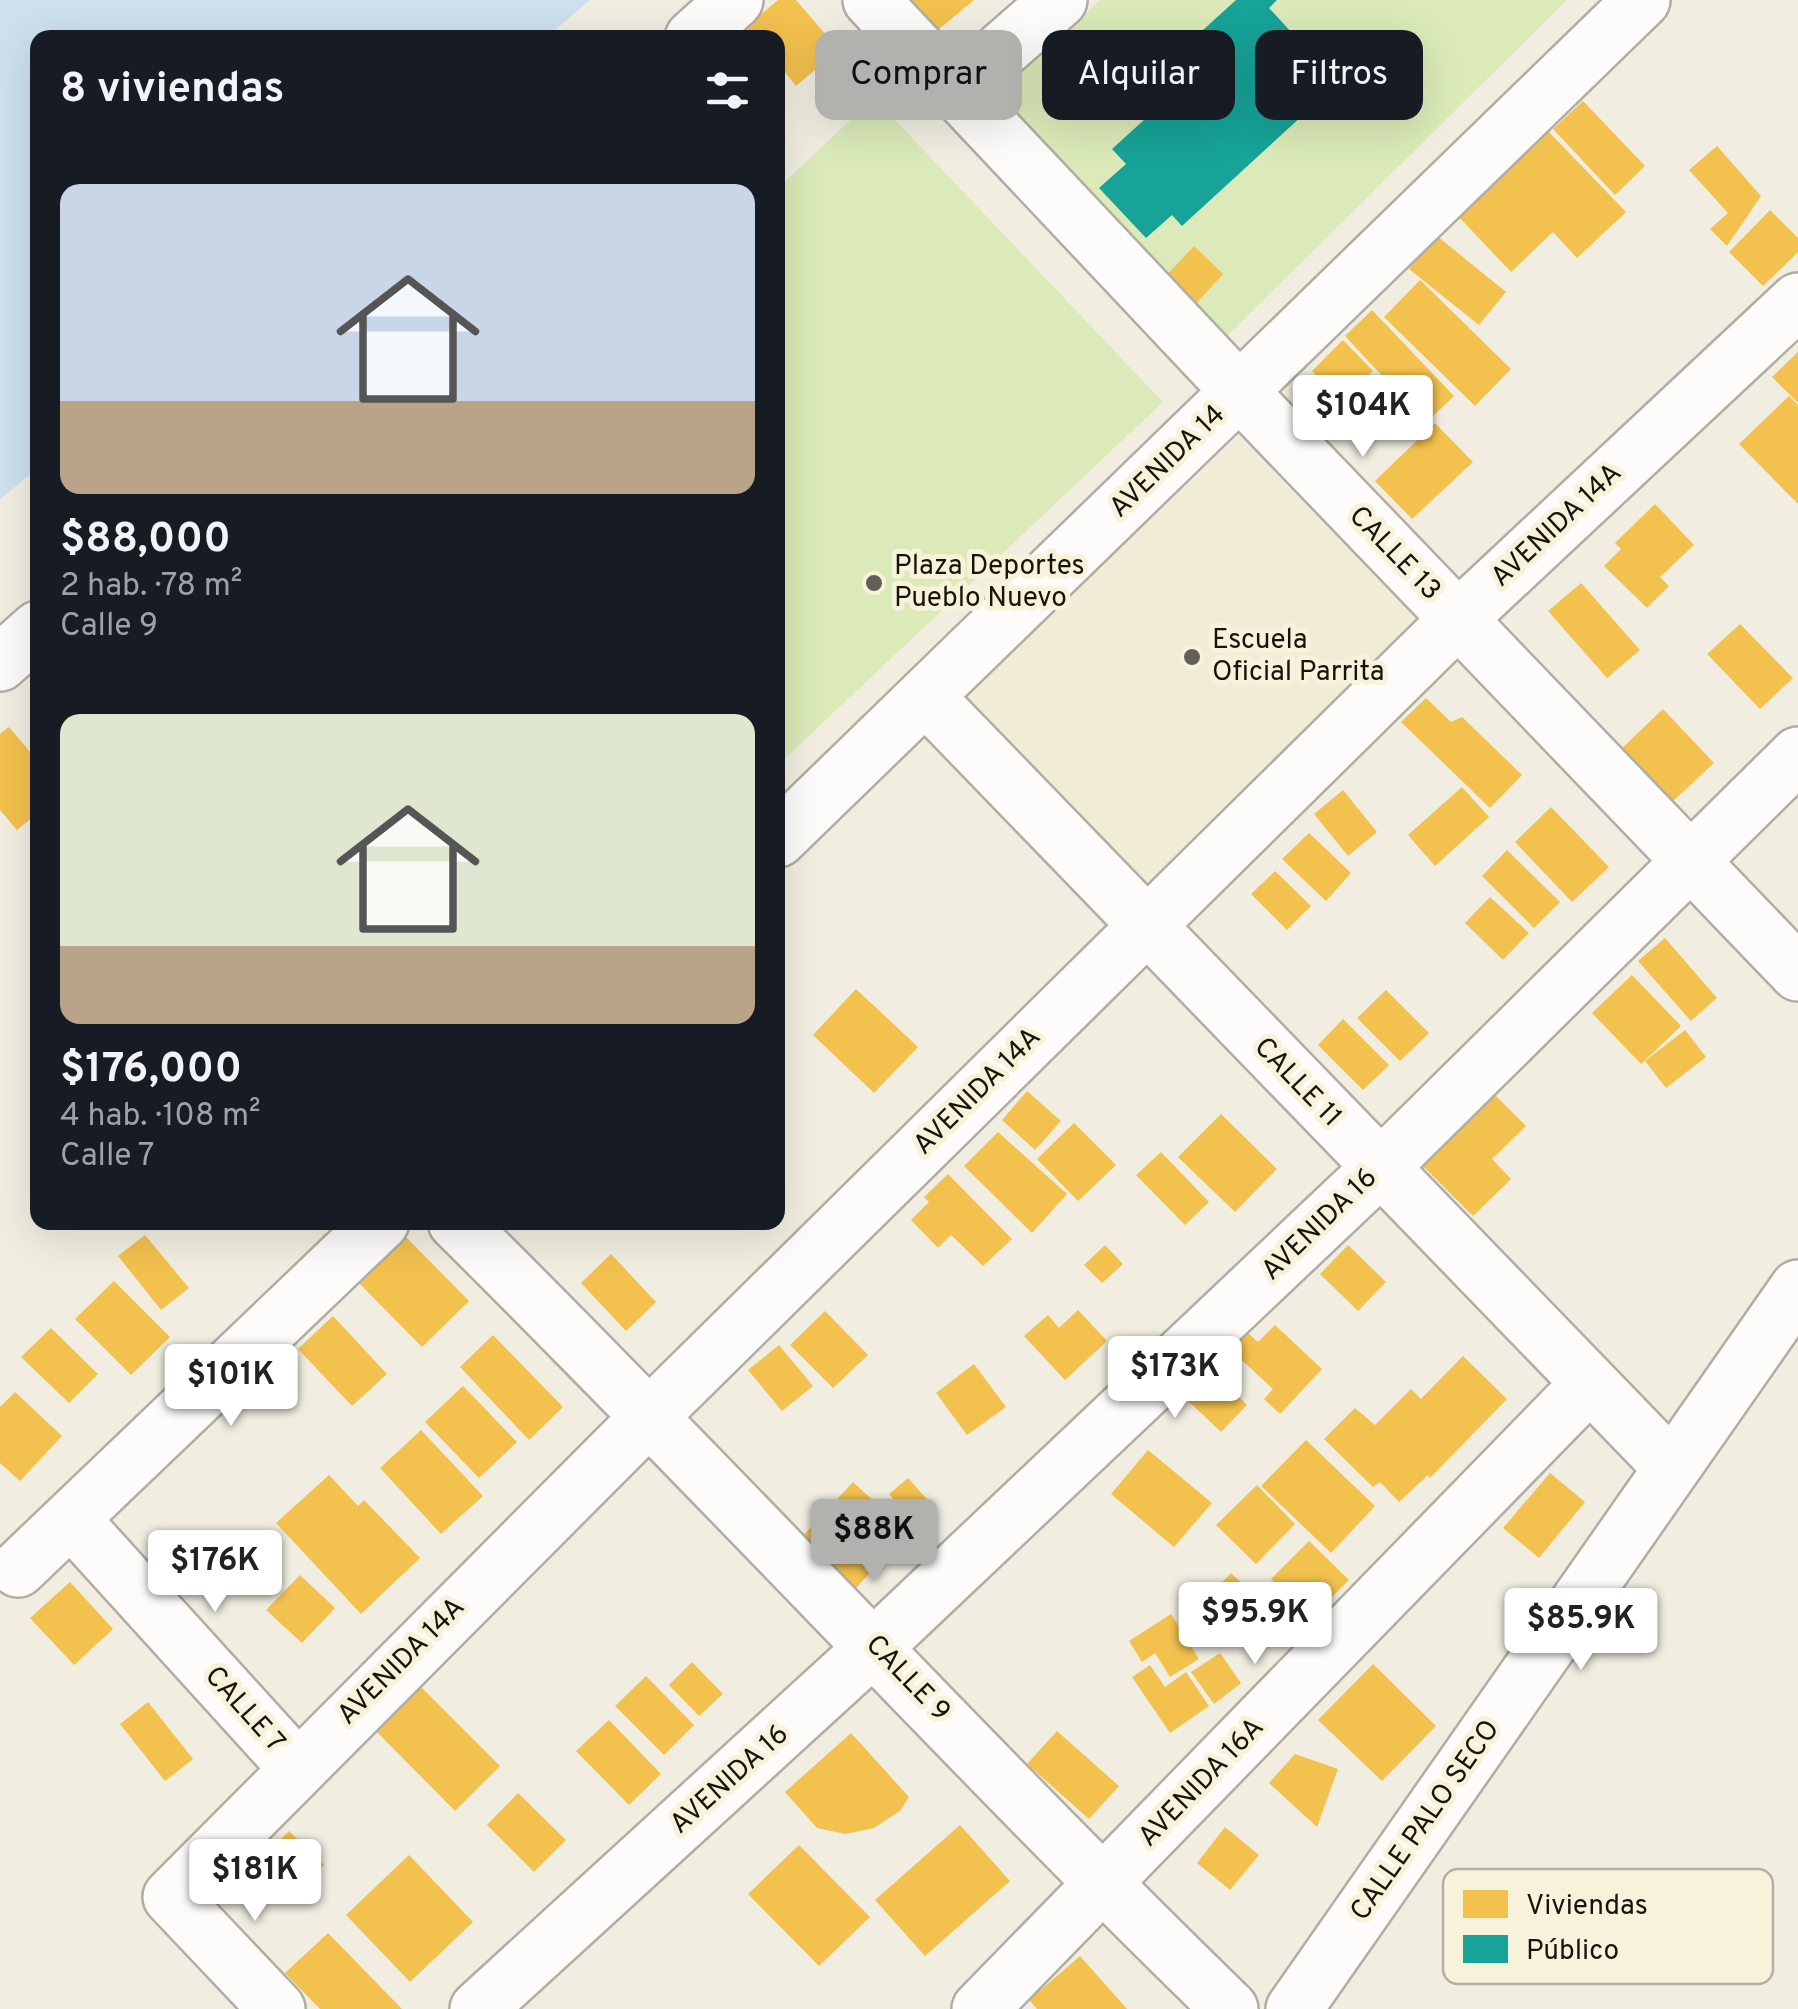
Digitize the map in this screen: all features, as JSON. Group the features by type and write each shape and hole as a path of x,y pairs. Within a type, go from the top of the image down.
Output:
{"street":[{"path":"702,30 734,0"},
{"name":"CALLE 13","path":"871,0 899,30"},
{"path":"1022,32 1058,0"},
{"name":"AVENIDA 14","path":"785,831 1642,0"},
{"name":"CALLE 13","path":"982,120 1798,973"},
{"name":"AVENIDA 14A","path":"277,2009 171,1897 651,1414 1457,620 1798,301"},
{"path":"0,662 30,636"},
{"name":"CALLE 11","path":"924,696 1672,1468"},
{"name":"AVENIDA 16","path":"478,2009 876,1646 1379,1169 1798,755"},
{"path":"18,1569 374,1230"},
{"name":"CALLE 9","path":"464,1230 651,1414 1103,1886 1230,2009"},
{"name":"CALLE PALO SECO","path":"1294,2009 1798,1288"},
{"name":"AVENIDA 16A","path":"980,2009 1589,1384"},
{"name":"CALLE 7","path":"72,1519 296,1768"}],"shaded area":[{"name":"Escuela Oficial Parrita","path":"1239,439 1420,620 1148,892 961,693"}],"green space":[{"path":"1100,0 1567,0 1220,343 1007,120 1022,120 1022,71 1042,53 1042,120 1235,120 1235,30 1067,30"},
{"name":"Plaza Deportes Pueblo Nuevo","path":"851,120 895,120 1163,402 785,758 785,181"}],"water":[{"path":"0,0 590,0 555,30 30,30 30,475 0,499"}],"building: Viviendas":[{"path":"778,0 796,0 822,30 815,30 815,70 796,86 785,73 785,30 746,27"},
{"path":"912,0 974,0 938,30"},
{"path":"1583,101 1645,166 1615,195 1553,129"},
{"path":"1548,131 1626,212 1577,258 1553,232 1511,272 1458,216"},
{"path":"1717,146 1761,196 1727,246 1710,229 1728,213 1689,170"},
{"path":"1770,210 1798,238 1798,252 1763,286 1729,252"},
{"path":"1437,236 1506,292 1479,325 1409,269"},
{"path":"1194,246 1223,274 1195,305 1165,277"},
{"path":"1420,280 1511,369 1475,406 1384,317"},
{"path":"1372,310 1454,396 1426,423 1345,336"},
{"path":"1343,340 1373,371 1343,402 1312,371"},
{"path":"1798,352 1798,403 1772,377"},
{"path":"1789,396 1798,405 1798,504 1739,444"},
{"path":"1435,423 1473,462 1412,519 1375,481"},
{"path":"1655,504 1694,545 1660,577 1669,586 1647,608 1604,566 1621,549 1615,543"},
{"path":"1581,583 1640,650 1607,678 1548,611"},
{"path":"1740,624 1793,678 1760,709 1707,654"},
{"path":"1426,698 1451,722 1462,717 1522,775 1490,808 1401,722"},
{"path":"1663,709 1714,763 1670,804 1619,751"},
{"path":"9,727 30,752 30,819 17,830 0,810 0,734"},
{"path":"1462,787 1489,817 1435,866 1408,835"},
{"path":"1343,790 1377,832 1348,856 1314,814"},
{"path":"1551,807 1609,867 1572,902 1515,842"},
{"path":"1309,833 1351,873 1326,901 1282,859"},
{"path":"1507,850 1560,902 1534,928 1482,876"},
{"path":"1275,871 1311,906 1287,930 1251,894"},
{"path":"1490,897 1529,933 1503,960 1465,923"},
{"path":"1665,938 1717,998 1691,1021 1638,961"},
{"path":"1632,975 1681,1026 1641,1064 1592,1013"},
{"path":"856,989 918,1047 874,1093 813,1035"},
{"path":"1386,990 1429,1033 1400,1061 1357,1018"},
{"path":"1343,1019 1389,1065 1363,1090 1318,1045"},
{"path":"1685,1030 1706,1057 1666,1088 1645,1061"},
{"path":"1027,1091 1061,1121 1035,1150 1002,1120"},
{"path":"1492,1092 1526,1126 1492,1159 1511,1179 1473,1216 1419,1162"},
{"path":"1221,1114 1277,1169 1235,1212 1178,1157"},
{"path":"1074,1123 1116,1165 1078,1201 1037,1159"},
{"path":"998,1132 1067,1194 1032,1233 964,1166"},
{"path":"1161,1152 1209,1202 1185,1225 1136,1175"},
{"path":"948,1174 1012,1239 983,1266 951,1235 938,1248 911,1220 929,1202 924,1197"},
{"path":"145,1235 189,1288 161,1310 118,1256"},
{"path":"406,1237 469,1301 422,1347 359,1283"},
{"path":"1105,1245 1123,1264 1102,1283 1084,1265"},
{"path":"1348,1245 1386,1282 1358,1311 1320,1274"},
{"path":"611,1254 656,1302 626,1331 581,1283"},
{"path":"114,1281 170,1337 131,1375 75,1319"},
{"path":"1078,1310 1107,1341 1065,1380 1024,1336 1048,1315 1059,1328"},
{"path":"825,1311 868,1355 833,1388 790,1345"},
{"path":"333,1316 387,1374 352,1406 298,1349"},
{"path":"1238,1324 1258,1342 1275,1325 1322,1369 1280,1414 1264,1399 1273,1389 1221,1341"},
{"path":"51,1328 98,1374 69,1403 21,1357"},
{"path":"493,1335 563,1407 529,1440 460,1367"},
{"path":"779,1345 813,1386 782,1411 748,1370"},
{"path":"1463,1356 1507,1399 1430,1478 1428,1475 1399,1502 1380,1482 1373,1487 1324,1439 1355,1408 1375,1425 1411,1389 1421,1399"},
{"path":"974,1364 1006,1407 967,1435 936,1393"},
{"path":"1212,1370 1247,1405 1221,1432 1185,1398"},
{"path":"463,1386 517,1442 479,1478 425,1422"},
{"path":"15,1392 62,1436 20,1481 0,1463 0,1407"},
{"path":"421,1430 483,1496 441,1534 380,1468"},
{"path":"1306,1440 1375,1506 1331,1553 1261,1486"},
{"path":"1148,1450 1212,1503 1174,1547 1111,1494"},
{"path":"1550,1473 1585,1502 1539,1558 1503,1528"},
{"path":"329,1475 358,1506 364,1500 420,1558 361,1614 276,1523"},
{"path":"908,1478 932,1505 913,1521 889,1494"},
{"path":"853,1482 907,1532 855,1589 801,1538"},
{"path":"1257,1485 1295,1524 1256,1564 1216,1525"},
{"path":"1309,1541 1349,1580 1311,1618 1271,1579"},
{"path":"1231,1573 1275,1616 1246,1645 1203,1602"},
{"path":"300,1575 335,1608 302,1643 266,1610"},
{"path":"70,1582 113,1629 74,1665 30,1618"},
{"path":"1171,1614 1199,1659 1170,1677 1155,1653 1142,1662 1129,1641"},
{"path":"1220,1653 1241,1683 1214,1704 1191,1672"},
{"path":"692,1662 723,1694 699,1716 669,1685"},
{"path":"1373,1664 1436,1726 1382,1781 1318,1720"},
{"path":"1150,1665 1165,1687 1186,1672 1209,1706 1170,1733 1132,1677"},
{"path":"646,1676 694,1725 664,1755 615,1706"},
{"path":"413,1679 500,1766 455,1811 368,1723"},
{"path":"148,1702 193,1759 165,1781 120,1724"},
{"path":"609,1720 661,1774 629,1805 576,1751"},
{"path":"1057,1731 1119,1786 1089,1819 1027,1764"},
{"path":"851,1733 909,1797 900,1811 874,1828 845,1834 817,1828 785,1792"},
{"path":"1295,1754 1338,1769 1317,1827 1269,1783"},
{"path":"518,1793 566,1840 534,1872 487,1825"},
{"path":"960,1825 1010,1881 925,1956 875,1900"},
{"path":"1225,1827 1259,1855 1230,1890 1197,1863"},
{"path":"289,1831 324,1865 291,1898 257,1902 237,1884"},
{"path":"799,1845 870,1917 819,1966 748,1894"},
{"path":"409,1855 473,1922 410,1982 346,1915"},
{"path":"328,1933 402,2009 320,2009 285,1973"},
{"path":"1080,1956 1127,2009 1037,2009 1029,2000"}],"building: Público":[{"path":"1236,0 1277,0 1269,8 1289,30 1255,30 1255,120 1298,120 1182,226 1172,215 1146,238 1099,188 1126,164 1112,149 1144,120 1235,120 1235,30 1203,30"}],"place":[{"name":"Plaza Deportes Pueblo Nuevo","path":"874,583"},
{"name":"Escuela Oficial Parrita","path":"1192,657"}]}
